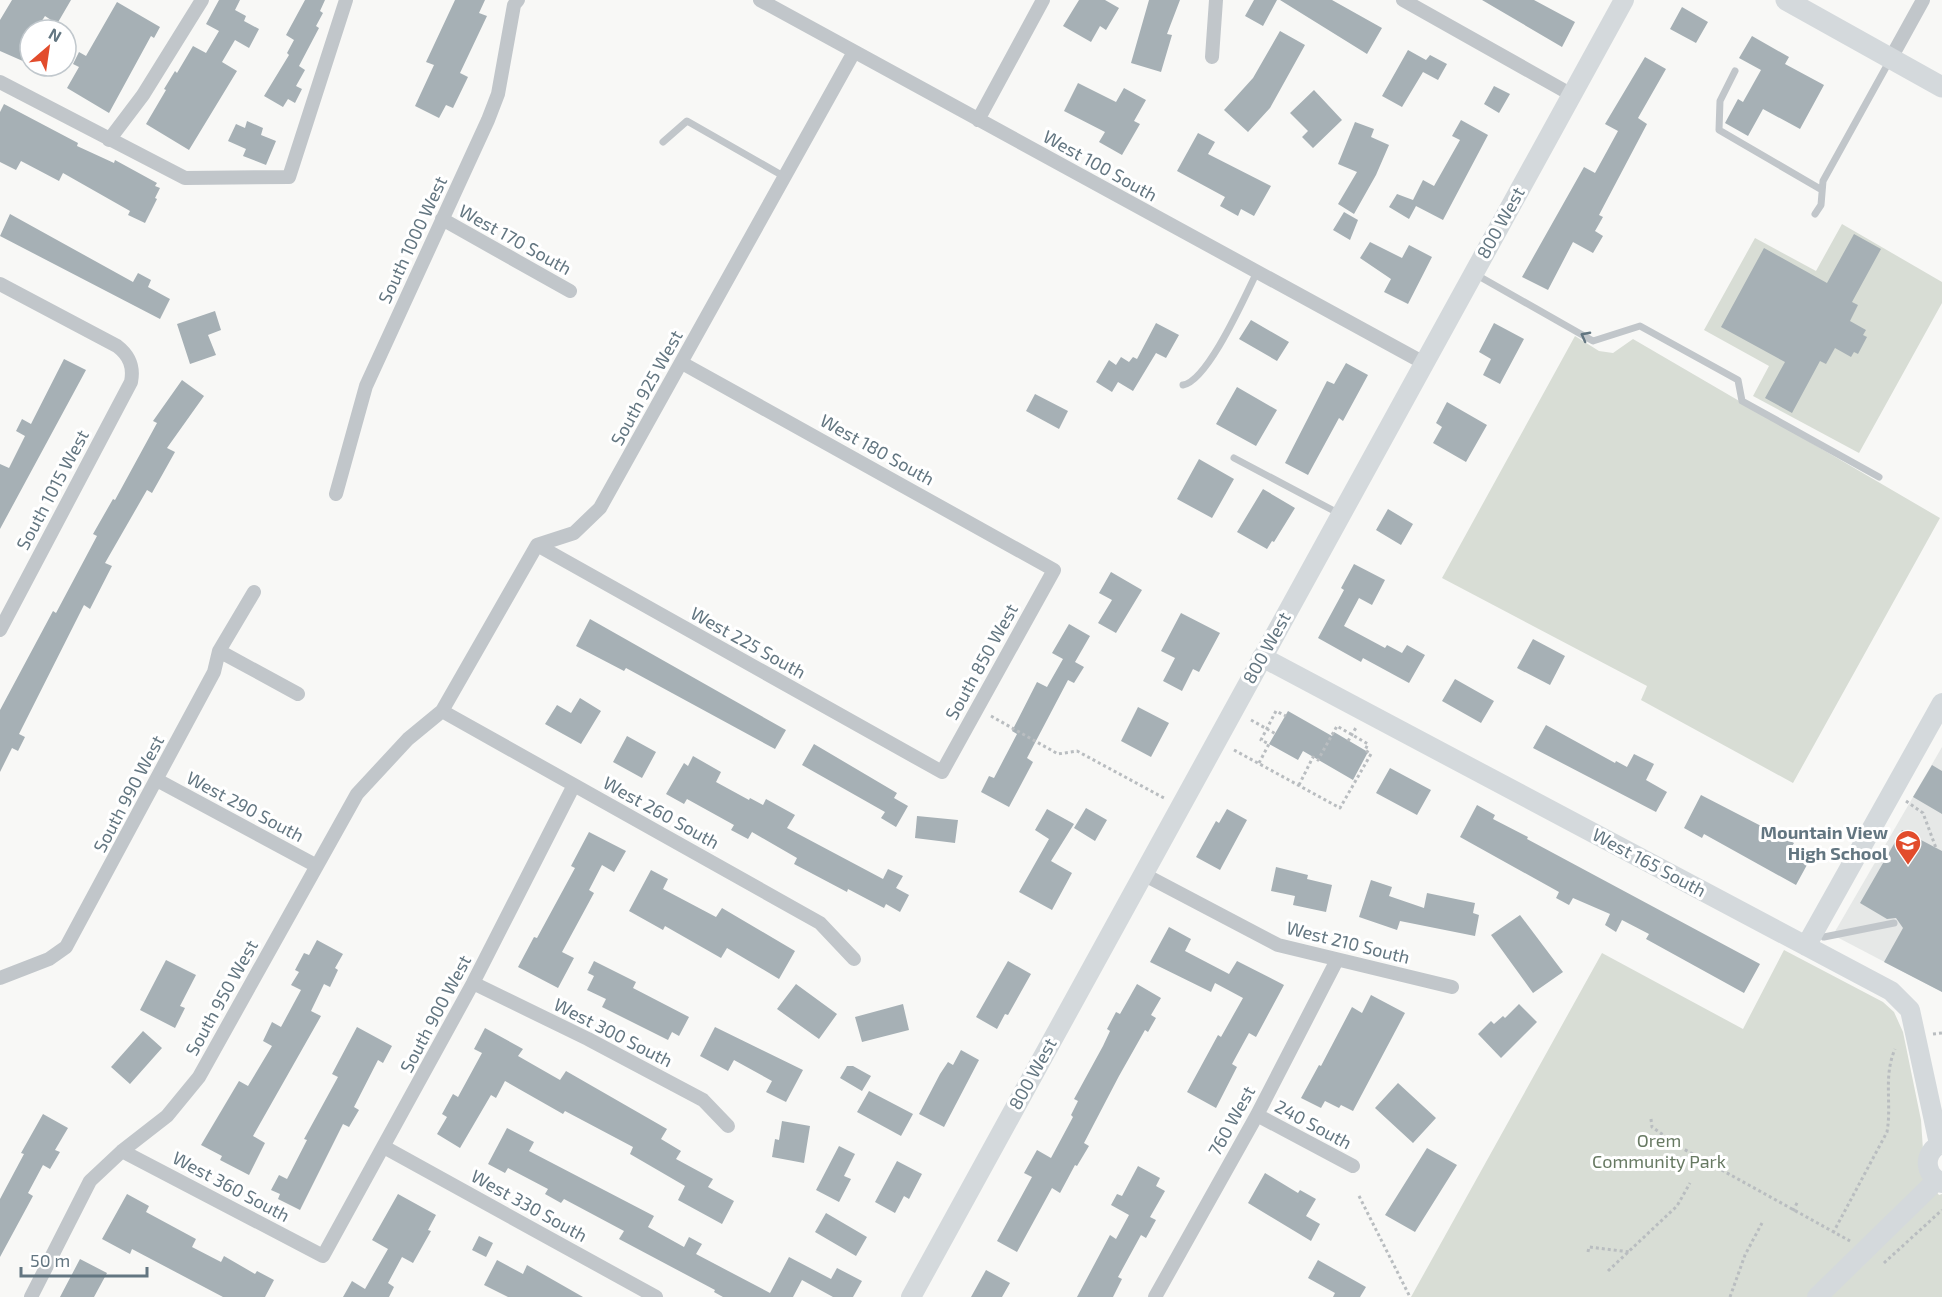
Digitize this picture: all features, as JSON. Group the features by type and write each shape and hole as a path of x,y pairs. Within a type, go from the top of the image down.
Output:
{"main road":[{"path":"1786,0 1942,87"}],"street":[{"path":"110,140 143,95 202,0"},
{"path":"0,82 185,178 289,177 346,0"},
{"name":"South 1000 West","path":"336,494 366,386 495,103 514,5 518,0"},
{"name":"West 100 South","path":"760,0 1424,363"},
{"path":"978,120 1043,0"},
{"path":"1212,57 1216,0"},
{"path":"1403,0 1572,95"},
{"name":"800 West","path":"911,1297 1624,0"},
{"path":"1891,58 1923,0"},
{"name":"South 925 West","path":"537,545 574,534 600,508 854,52"},
{"name":"West 170 South","path":"442,219 570,291"},
{"name":"South 1015 West","path":"0,284 117,346 124,351 132,366 131,382 0,630"},
{"name":"West 180 South","path":"682,363 1054,570"},
{"path":"442,711 537,545"},
{"name":"West 225 South","path":"537,545 942,772"},
{"name":"South 850 West","path":"942,772 1054,570"},
{"name":"South 990 West","path":"0,978 49,959 66,947 214,672 219,651 254,592"},
{"path":"219,651 298,694"},
{"name":"West 165 South","path":"1262,657 1815,942 1891,991 1910,1010 1941,1144 1928,1158 1929,1171 1939,1182"},
{"path":"1815,942 1942,703"},
{"name":"West 260 South","path":"442,711 820,923 854,959"},
{"name":"South 950 West","path":"30,1297 90,1180 122,1151 167,1116 199,1077 315,865 357,794 408,739 442,711"},
{"name":"West 290 South","path":"157,780 315,865"},
{"name":"South 900 West","path":"323,1256 473,983 574,785"},
{"name":"West 210 South","path":"1143,874 1278,945 1452,987"},
{"name":"760 West","path":"1155,1297 1257,1115 1337,960"},
{"name":"West 300 South","path":"473,983 588,1039 703,1100 728,1126"},
{"name":"240 South","path":"1257,1115 1353,1166"},
{"name":"West 330 South","path":"384,1147 656,1297"},
{"name":"West 360 South","path":"122,1151 323,1256"},
{"path":"1817,1297 1939,1182"}],"lane":[{"path":"1815,214 1821,205 1823,181 1891,58"},
{"path":"1736,71 1720,101 1719,130 1822,190"},
{"path":"663,142 687,121 785,177"},
{"path":"1183,385 1191,384 1202,371 1257,272"},
{"path":"1473,273 1593,341 1640,326 1738,380 1742,401 1878,477"},
{"path":"1234,458 1340,515"},
{"path":"1815,942 1894,922"}],"path":[{"path":"1259,763 1269,744 1261,740 1276,711 1286,716"},
{"path":"991,716 1058,754 1077,752 1164,798"},
{"path":"1251,720 1275,734"},
{"path":"1348,741 1359,721"},
{"path":"1234,750 1340,808 1371,754 1365,750 1368,744 1337,726 1318,760 1313,757 1299,785"},
{"path":"1902,798 1923,813 1935,848"},
{"path":"1931,1035 1942,1033"},
{"path":"1833,1233 1887,1132 1889,1117 1887,1066 1895,1049"},
{"path":"1651,1119 1652,1127 1719,1169 1850,1241"},
{"path":"1719,1169 1723,1159"},
{"path":"1608,1271 1677,1206 1690,1183"},
{"path":"1359,1196 1410,1297"},
{"path":"1793,1211 1798,1201"},
{"path":"1884,1263 1942,1210"},
{"path":"1730,1297 1745,1255 1762,1223"},
{"path":"1588,1252 1589,1247 1630,1252"}],"shaded area":[{"name":"Mountain View High School","path":"1942,747 1942,992 1833,935"}],"green space":[{"path":"1842,224 1942,282 1942,303 1859,453 1753,396 1769,366 1704,330 1755,238 1816,271"},
{"path":"1575,336 1599,351 1613,353 1633,339 1940,518 1793,783 1641,700 1647,686 1442,578"},
{"name":"Orem Community Park","path":"1784,950 1883,1002 1894,1012 1903,1032 1921,1120 1923,1150 1919,1170 1939,1195 1942,1194 1942,1297 1411,1297 1602,953 1743,1029"}],"building":[{"path":"12,0 71,0 60,18 45,16 44,18 18,18 18,59 0,51 0,20"},
{"path":"219,0 240,0 235,10 246,16 244,21 259,29 249,48 235,40 222,62 237,71 189,150 146,124 166,90 164,89 175,71 177,73 193,46 206,53 219,31 206,24"},
{"path":"305,0 325,0 320,11 323,13 316,26 319,28 299,66 305,70 296,86 302,89 295,103 288,99 283,107 264,96 289,55 287,53 294,40 286,35"},
{"path":"455,0 485,0 479,13 487,16 460,73 468,77 453,108 446,105 439,118 415,106 434,65 426,62"},
{"path":"1079,0 1105,0 1119,8 1106,30 1100,26 1091,42 1063,26"},
{"path":"1149,0 1180,0 1167,34 1172,35 1161,72 1131,63"},
{"path":"1254,0 1277,0 1263,26 1245,16"},
{"path":"1280,0 1332,0 1382,28 1367,54"},
{"path":"1482,0 1534,0 1575,22 1562,47"},
{"path":"117,2 160,27 154,38 151,36 109,113 67,88 73,78 78,78 79,52 86,56"},
{"path":"1682,7 1708,22 1696,43 1670,29"},
{"path":"1280,31 1305,45 1270,108 1248,132 1224,110 1253,78"},
{"path":"1752,36 1789,57 1785,64 1824,85 1800,129 1763,109 1748,136 1725,123 1738,99 1743,102 1761,70 1739,58"},
{"path":"1408,50 1426,60 1430,55 1447,64 1438,80 1423,72 1402,107 1382,96"},
{"path":"1645,57 1666,69 1638,118 1647,124 1599,215 1603,217 1595,231 1603,236 1593,253 1573,242 1548,290 1522,277 1584,167 1595,173 1618,131 1605,124"},
{"path":"1078,83 1116,102 1124,88 1146,100 1134,121 1140,124 1122,155 1099,142 1105,132 1064,111"},
{"path":"1494,86 1510,94 1499,113 1484,104"},
{"path":"1314,90 1342,120 1313,148 1302,137 1308,131 1290,113"},
{"path":"4,104 78,143 77,146 114,163 115,160 157,183 155,186 160,188 155,198 157,199 145,223 128,215 130,211 63,173 59,181 21,161 16,170 0,162 0,112"},
{"path":"1461,120 1488,135 1443,220 1416,206 1409,219 1389,207 1397,194 1413,200 1423,180 1434,186 1460,140 1452,136"},
{"path":"247,121 263,128 261,135 276,141 266,165 243,156 246,149 228,141 236,124 245,128"},
{"path":"1355,122 1374,129 1371,137 1389,145 1376,175 1354,214 1338,204 1357,172 1338,164"},
{"path":"1198,133 1215,142 1208,154 1271,186 1254,216 1241,209 1238,216 1220,206 1225,197 1177,171"},
{"path":"1344,212 1358,220 1350,240 1333,230"},
{"path":"10,214 133,282 138,273 151,280 148,287 170,299 160,319 0,236"},
{"path":"1854,234 1881,249 1852,302 1858,305 1850,321 1866,330 1863,335 1867,337 1858,354 1854,352 1851,357 1835,348 1826,364 1820,361 1792,413 1765,398 1785,362 1721,327 1764,248 1827,283"},
{"path":"1370,242 1402,258 1409,245 1432,257 1408,304 1384,292 1391,279 1360,258"},
{"path":"215,311 221,330 208,335 216,355 190,364 177,324"},
{"path":"1251,320 1289,342 1277,361 1239,339"},
{"path":"1156,323 1179,335 1166,358 1156,353 1133,391 1118,382 1112,392 1096,382 1109,360 1116,365 1121,357 1129,362 1133,357 1137,359"},
{"path":"1494,323 1524,339 1500,384 1483,375 1491,359 1479,352"},
{"path":"64,359 86,370 0,529 0,464 9,468 25,436 16,431 22,419 31,424"},
{"path":"1346,363 1368,375 1343,421 1339,418 1308,475 1285,463 1327,381 1334,384"},
{"path":"182,380 204,396 167,448 175,452 152,493 147,490 105,563 112,566 90,609 84,605 19,734 25,737 18,751 12,748 0,772 0,710 53,611 56,613 97,536 93,534 113,499 115,500 157,423 153,421"},
{"path":"1237,387 1277,410 1256,446 1216,424"},
{"path":"1035,394 1068,411 1059,429 1026,411"},
{"path":"1447,402 1487,425 1466,462 1433,443 1442,427 1436,423"},
{"path":"1199,459 1234,479 1212,518 1177,499"},
{"path":"1263,489 1295,508 1274,542 1272,541 1267,549 1237,532"},
{"path":"1388,509 1413,524 1401,545 1376,530"},
{"path":"1354,564 1385,580 1372,605 1359,598 1344,626 1385,648 1387,645 1402,653 1407,645 1425,655 1409,683 1363,658 1361,662 1318,638 1344,590 1341,588"},
{"path":"1111,572 1142,590 1116,633 1098,623 1112,600 1099,593"},
{"path":"1181,613 1220,633 1199,672 1193,669 1182,691 1163,681 1175,658 1161,651"},
{"path":"590,619 786,730 775,749 626,668 624,671 576,646"},
{"path":"1069,624 1090,636 1075,662 1084,667 1074,683 1068,680 1027,758 1033,762 1009,807 981,792 989,776 994,778 1017,734 1012,731 1037,682 1047,687 1063,659 1052,653"},
{"path":"1533,639 1565,656 1550,685 1517,668"},
{"path":"1455,679 1494,701 1481,723 1442,701"},
{"path":"580,698 601,711 581,744 545,724 557,705 571,713"},
{"path":"1138,707 1169,723 1151,757 1121,741"},
{"path":"1288,711 1332,736 1334,732 1368,752 1353,780 1303,751 1298,760 1269,744"},
{"path":"1546,725 1615,763 1616,761 1627,767 1634,754 1654,764 1646,780 1667,792 1656,812 1533,748"},
{"path":"627,736 656,752 642,778 613,762"},
{"path":"814,744 897,793 894,798 908,806 896,827 881,818 885,812 802,765"},
{"path":"693,756 721,772 716,782 749,800 750,798 763,805 766,799 795,815 787,828 883,879 888,869 903,876 896,888 909,895 900,912 886,904 884,908 848,889 847,892 794,864 797,858 752,832 748,839 731,830 734,825 687,799 684,804 666,794 684,763 688,766"},
{"name":"Mountain View High School","path":"1932,765 1942,771 1942,814 1913,797"},
{"path":"1390,768 1431,790 1417,815 1376,793"},
{"path":"1701,795 1794,843 1788,853 1808,863 1796,885 1704,834 1702,838 1684,828"},
{"path":"1477,805 1495,815 1493,819 1528,837 1527,839 1760,964 1744,993 1646,939 1649,934 1622,920 1616,932 1605,925 1610,914 1573,898 1569,905 1556,898 1559,892 1460,837"},
{"path":"1086,808 1107,820 1095,841 1074,828"},
{"path":"1047,809 1074,824 1051,861 1072,873 1052,910 1019,892 1049,839 1035,830"},
{"path":"1227,809 1247,820 1220,870 1196,857 1216,821 1219,823"},
{"path":"917,816 958,820 955,843 915,838"},
{"name":"Mountain View High School","path":"1902,830 1942,851 1942,992 1884,962 1903,928 1896,918 1887,919 1860,903"},
{"path":"589,832 626,851 614,872 602,865 589,890 594,893 562,952 574,958 558,988 518,967 534,937 537,938 575,868 571,866"},
{"path":"1276,867 1308,875 1307,879 1332,885 1326,912 1293,905 1295,896 1271,891"},
{"path":"651,870 668,879 663,889 716,917 722,908 795,951 779,979 727,948 721,958 665,926 663,930 629,911"},
{"path":"1371,880 1392,887 1389,896 1424,908 1427,893 1475,903 1473,913 1479,915 1475,936 1400,921 1397,930 1359,917"},
{"path":"1520,915 1563,972 1533,993 1491,935"},
{"path":"1169,927 1191,939 1185,951 1229,974 1237,961 1284,985 1256,1037 1249,1033 1232,1064 1237,1067 1216,1108 1187,1092 1218,1035 1221,1037 1243,998 1215,983 1211,992 1150,962"},
{"path":"317,940 343,954 335,968 338,970 330,987 324,984 311,1011 321,1016 253,1136 265,1143 249,1175 220,1160 222,1156 201,1145 239,1081 248,1086 272,1046 263,1041 272,1022 281,1027 301,990 291,985 299,972 295,970 304,953 309,955"},
{"path":"166,960 196,975 180,1006 185,1008 175,1028 140,1010"},
{"path":"594,961 636,982 633,988 689,1017 679,1036 672,1032 668,1040 602,1007 606,999 587,990 594,976 588,973"},
{"path":"1008,961 1031,974 1008,1015 1005,1014 997,1029 976,1017"},
{"path":"796,984 837,1014 819,1039 777,1009"},
{"path":"1137,984 1161,998 1151,1015 1156,1018 1148,1032 1145,1030 1119,1076 1084,1143 1089,1146 1077,1166 1075,1165 1060,1193 1052,1188 1017,1252 997,1241 1032,1177 1024,1173 1037,1150 1051,1158 1073,1117 1071,1115 1078,1101 1074,1099 1103,1046 1110,1031 1107,1029 1116,1012 1120,1014"},
{"path":"1371,995 1405,1013 1353,1111 1341,1105 1339,1108 1325,1101 1321,1108 1301,1098 1319,1065 1321,1066 1352,1007 1362,1013"},
{"path":"903,1004 909,1030 862,1042 855,1017"},
{"path":"1519,1004 1537,1022 1501,1058 1478,1034 1491,1021 1494,1024 1503,1016 1505,1018"},
{"path":"357,1027 392,1046 383,1063 378,1060 354,1107 359,1110 349,1127 343,1124 300,1210 278,1199 280,1194 271,1190 279,1175 287,1179 307,1140 304,1139 338,1077 332,1074"},
{"path":"715,1027 803,1070 786,1102 766,1092 772,1081 734,1060 728,1071 700,1056"},
{"path":"485,1028 523,1049 518,1056 560,1080 566,1071 667,1129 661,1139 681,1151 676,1159 713,1179 708,1187 734,1201 722,1224 678,1200 685,1186 630,1154 633,1147 565,1111 563,1114 505,1081 496,1098 491,1095 460,1148 437,1134 447,1117 442,1114 453,1094 458,1097 482,1053 474,1049"},
{"path":"143,1031 162,1048 130,1084 111,1067"},
{"path":"961,1050 979,1060 944,1127 919,1114 940,1074 948,1062 953,1065"},
{"path":"847,1066 853,1066 871,1076 862,1091 840,1078"},
{"path":"1398,1083 1436,1118 1413,1143 1375,1108"},
{"path":"869,1091 913,1114 901,1136 857,1112"},
{"path":"43,1114 68,1128 55,1150 60,1152 50,1169 43,1165 28,1193 33,1196 0,1257 0,1199 24,1154 21,1153"},
{"path":"782,1121 810,1126 804,1163 772,1157 775,1139 779,1140"},
{"path":"507,1128 534,1142 529,1151 654,1216 648,1227 684,1247 689,1237 702,1244 696,1254 770,1293 789,1257 831,1279 837,1268 862,1281 853,1297 833,1297 802,1280 793,1297 723,1297 714,1292 715,1290 619,1239 624,1231 564,1199 561,1203 545,1194 548,1189 508,1168 505,1173 488,1164"},
{"path":"839,1146 855,1154 844,1176 851,1179 839,1202 816,1190"},
{"path":"1427,1148 1457,1165 1415,1232 1385,1215"},
{"path":"897,1161 922,1174 909,1199 904,1196 895,1213 875,1202"},
{"path":"1138,1166 1160,1178 1156,1186 1165,1191 1150,1217 1156,1220 1146,1238 1141,1235 1118,1277 1122,1279 1113,1297 1077,1297 1110,1235 1116,1239 1129,1215 1111,1205 1117,1194 1122,1196"},
{"path":"1265,1173 1298,1193 1300,1190 1316,1199 1306,1216 1320,1224 1311,1241 1248,1203"},
{"path":"127,1194 149,1206 146,1212 196,1239 192,1247 221,1262 224,1256 255,1274 257,1271 274,1280 265,1297 223,1297 132,1249 130,1254 102,1239"},
{"path":"398,1194 436,1215 428,1230 431,1231 413,1263 402,1257 388,1283 394,1287 389,1297 343,1297 352,1281 365,1289 388,1249 372,1240"},
{"path":"826,1213 867,1237 856,1256 815,1232"},
{"path":"479,1236 493,1243 486,1257 472,1250"},
{"path":"80,1259 107,1273 94,1297 60,1297"},
{"path":"497,1260 523,1274 527,1265 583,1297 508,1297 484,1285"},
{"path":"1318,1260 1366,1287 1360,1297 1333,1297 1335,1293 1308,1278"},
{"path":"986,1270 1010,1283 1002,1297 971,1297"}],"place":[{"name":"Mountain View High School","path":"1908,866"}]}
